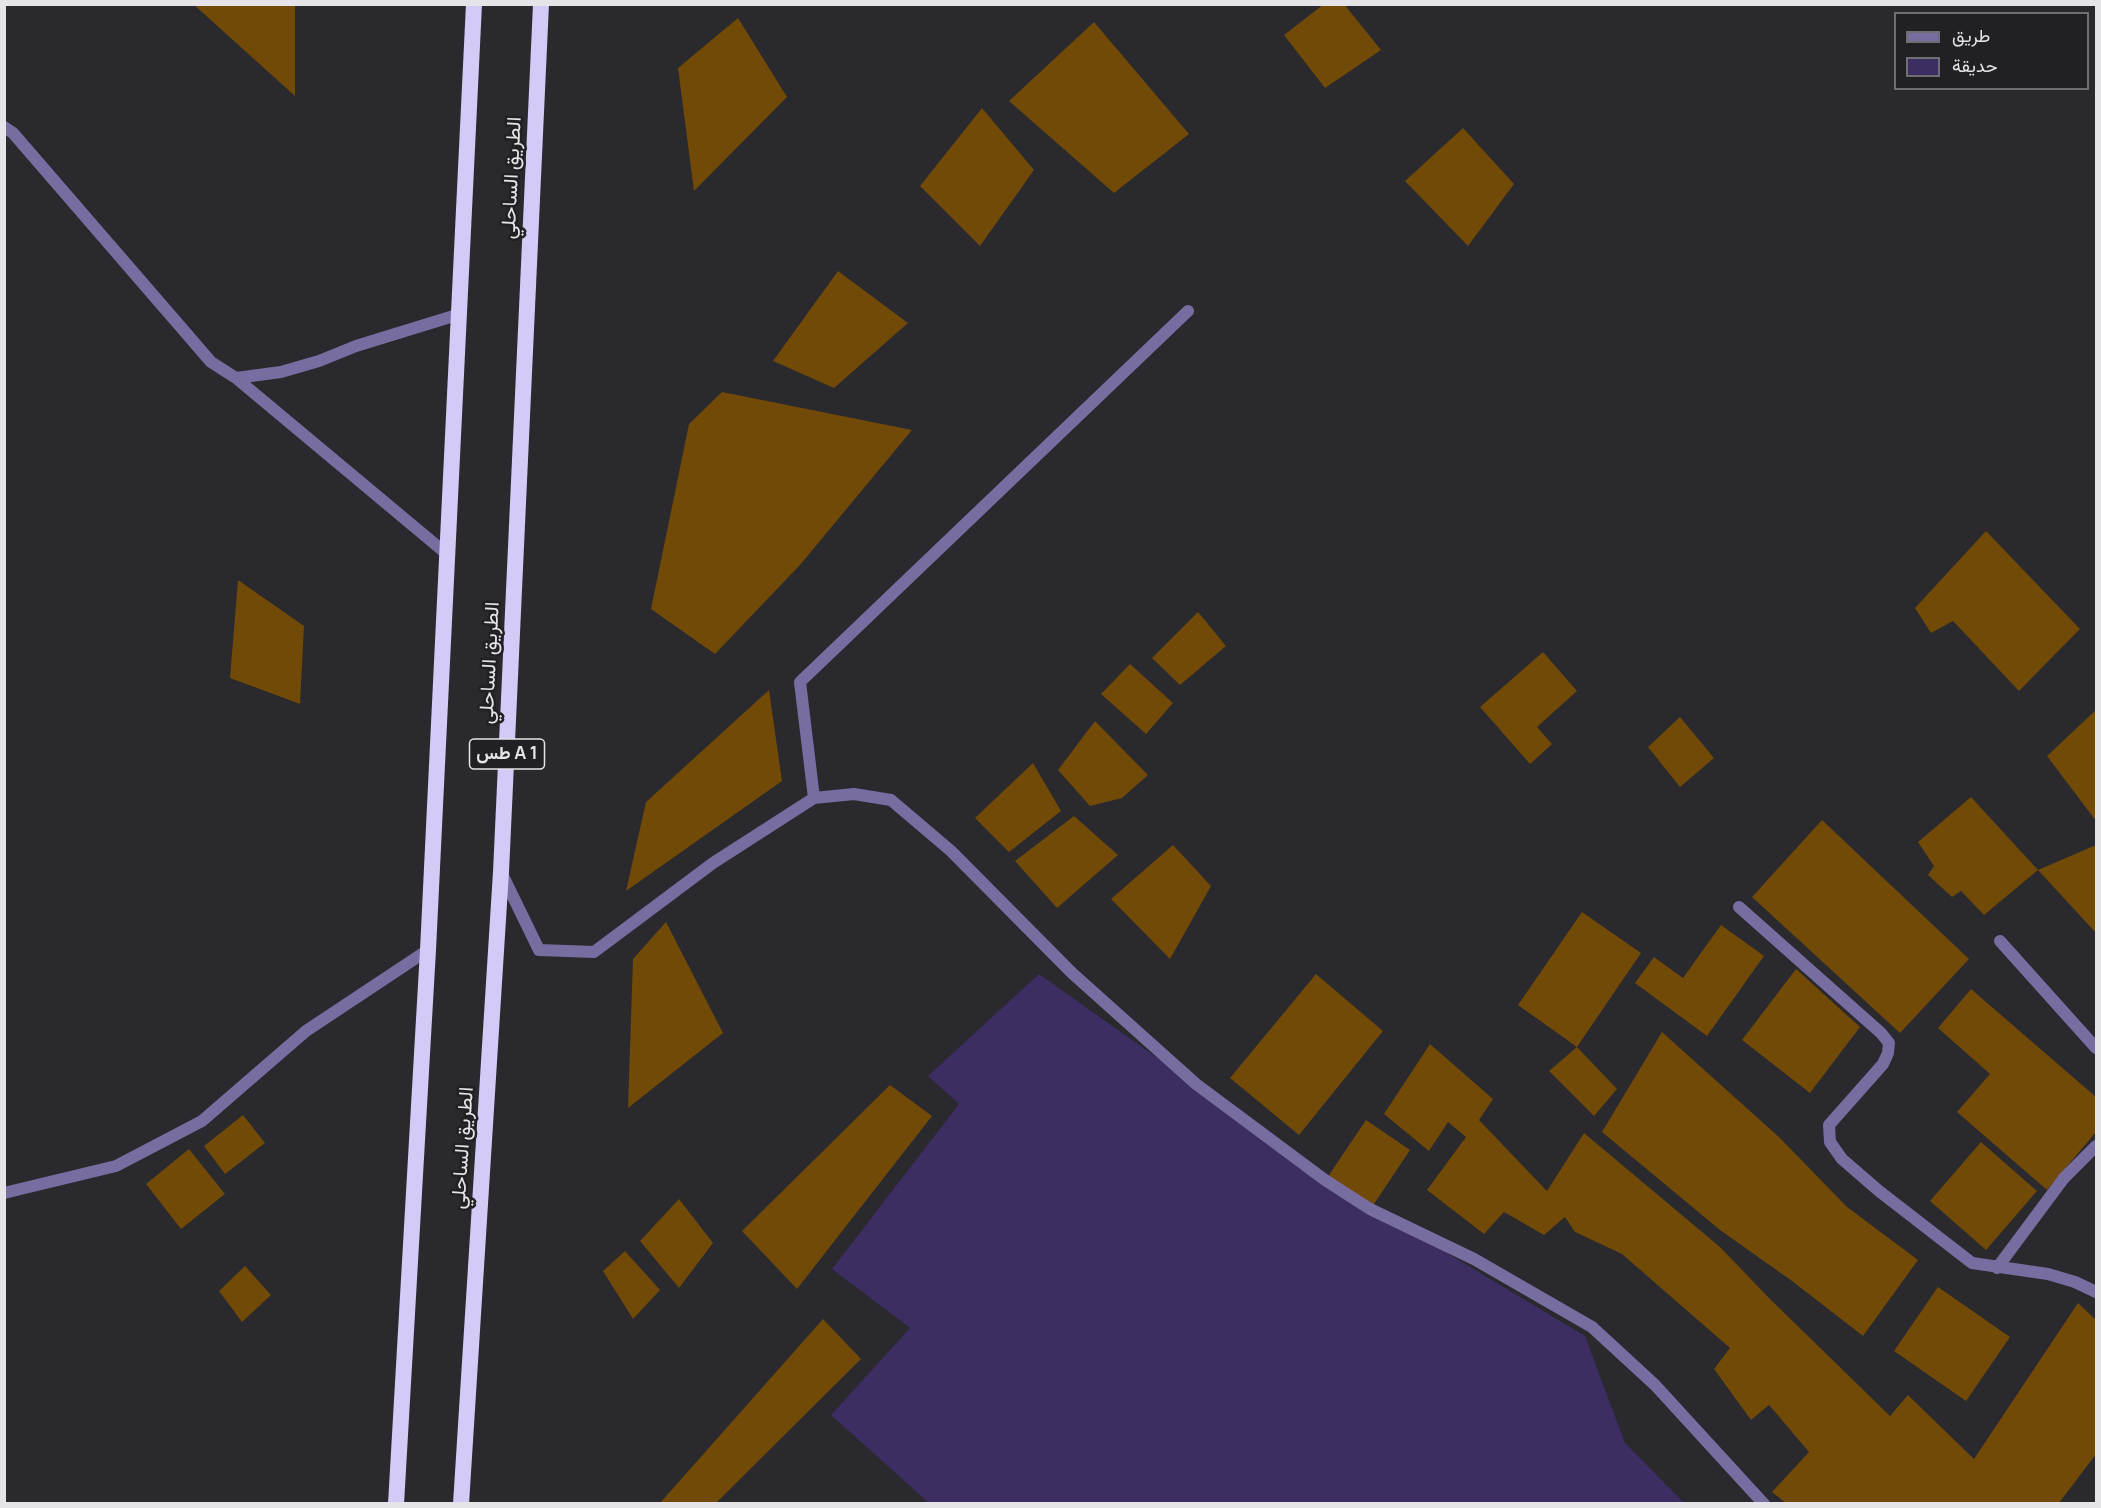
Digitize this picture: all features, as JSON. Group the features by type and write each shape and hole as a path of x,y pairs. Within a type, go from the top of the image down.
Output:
{"highway":[{"path":"396,1503 428,950 474,4"},
{"name":"الطريق الساحلي","path":"461,1503 501,872 541,4"}],"street":[{"path":"4,126 211,362 236,378 448,555"},
{"path":"814,798 800,682 1188,311"},
{"path":"236,378 281,372 459,314"},
{"path":"501,872 539,950 594,952 713,863 814,798 854,794 891,800 951,850 1072,973 1197,1084 1325,1180 1370,1209 1474,1259 1592,1327 1655,1385 1764,1503"},
{"path":"1739,907 1881,1033 1889,1043 1883,1064 1829,1125 1830,1142 1842,1159 1879,1191 1972,1263 2048,1274 2075,1282 2097,1292"},
{"path":"2000,941 2097,1048"},
{"path":"4,1193 116,1166 202,1121 306,1031 428,950"},
{"path":"1997,1268 2064,1178 2097,1146"}],"green space":[{"path":"1039,974 1352,1196 1585,1336 1625,1443 1684,1503 929,1503 831,1415 910,1328 832,1269 959,1104 928,1076"}],"building":[{"path":"193,4 295,4 295,96"},
{"path":"1324,4 1344,4 1381,50 1325,88 1284,35"},
{"path":"738,18 787,97 694,191 678,68"},
{"path":"1094,22 1189,134 1114,193 1009,101"},
{"path":"982,108 1034,170 980,246 920,186"},
{"path":"1463,128 1514,184 1468,246 1405,181"},
{"path":"838,271 908,323 834,388 773,361"},
{"path":"722,392 912,430 800,565 715,654 651,609 689,424"},
{"path":"1986,531 2080,629 2019,691 1953,621 1931,633 1915,608"},
{"path":"238,580 304,626 300,704 230,678"},
{"path":"1198,612 1226,646 1180,685 1152,658"},
{"path":"1543,652 1577,691 1537,727 1552,744 1530,764 1480,707"},
{"path":"1130,664 1173,703 1146,734 1101,694"},
{"path":"769,690 782,781 626,891 646,802"},
{"path":"2096,710 2096,821 2047,756"},
{"path":"1680,717 1714,758 1680,787 1648,747"},
{"path":"1095,721 1148,775 1122,798 1090,806 1058,770"},
{"path":"1033,763 1061,811 1009,852 975,818"},
{"path":"1971,797 2038,870 1984,915 1961,891 1952,897 1928,875 1934,866 1918,842"},
{"path":"1074,816 1118,855 1057,908 1015,861"},
{"path":"1822,820 1969,959 1900,1033 1752,897"},
{"path":"1173,845 1211,886 1170,959 1111,899"},
{"path":"2096,845 2096,933 2038,870"},
{"path":"1582,912 1641,953 1577,1047 1518,1005"},
{"path":"666,922 723,1033 628,1108 633,959"},
{"path":"1721,925 1764,956 1707,1036 1635,983 1654,957 1683,978"},
{"path":"1796,969 1860,1027 1810,1093 1742,1040"},
{"path":"1316,974 1383,1031 1299,1135 1230,1078"},
{"path":"1971,989 2096,1097 2096,1132 2047,1190 1957,1112 1990,1074 1938,1028"},
{"path":"1662,1032 1780,1138 1847,1207 1918,1260 1863,1336 1792,1281 1720,1230 1602,1132"},
{"path":"1430,1044 1493,1099 1479,1120 1547,1191 1584,1133 1720,1247 1890,1416 1908,1395 1974,1459 2078,1303 2096,1320 2096,1454 2059,1503 1786,1503 1772,1492 1809,1452 1769,1405 1751,1420 1714,1369 1730,1348 1622,1254 1575,1232 1565,1217 1544,1235 1504,1212 1484,1234 1427,1190 1466,1137 1448,1122 1429,1151 1384,1114"},
{"path":"1577,1047 1617,1089 1594,1116 1549,1071"},
{"path":"890,1085 932,1116 797,1289 742,1231"},
{"path":"243,1115 265,1143 225,1174 204,1146"},
{"path":"1366,1120 1410,1150 1372,1207 1327,1178"},
{"path":"1981,1142 2037,1191 1986,1250 1930,1201"},
{"path":"189,1149 225,1194 181,1229 146,1184"},
{"path":"679,1199 713,1243 679,1288 640,1241"},
{"path":"625,1251 660,1290 633,1319 603,1271"},
{"path":"245,1266 271,1295 242,1322 219,1291"},
{"path":"1938,1287 2010,1337 1966,1401 1894,1351"},
{"path":"823,1319 861,1359 716,1503 660,1503"}]}
